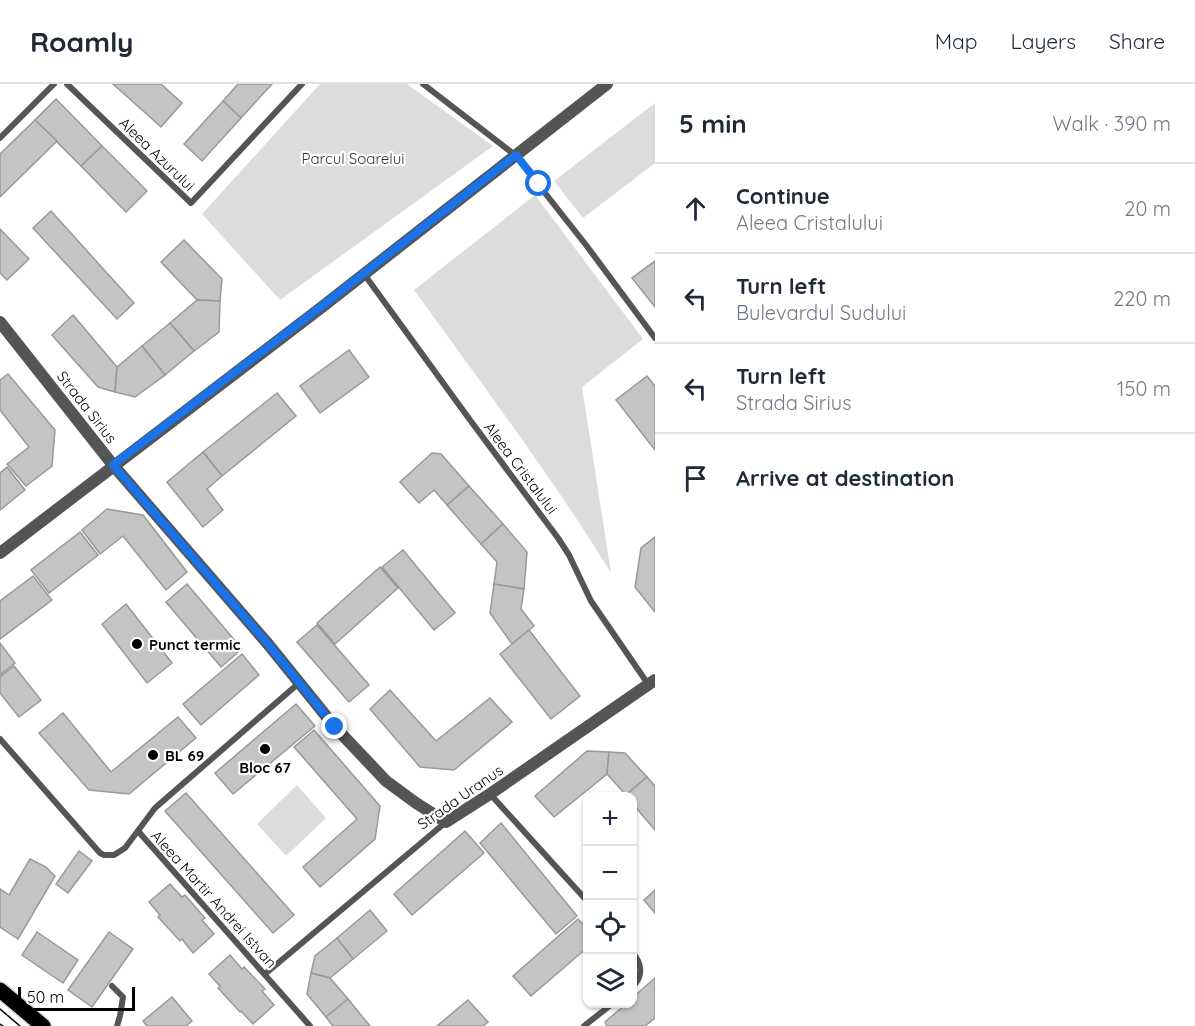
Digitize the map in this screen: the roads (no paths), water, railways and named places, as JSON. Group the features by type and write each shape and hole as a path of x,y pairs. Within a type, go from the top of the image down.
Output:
{"main road":[{"path":"0,990 43,1026"}],"street":[{"path":"0,553 607,84"},
{"name":"Strada Sirius","path":"0,322 113,465 261,636 335,727 386,781 446,822"},
{"name":"Strada Uranus","path":"446,822 651,682"}],"lane":[{"path":"0,138 54,84"},
{"name":"Aleea Azurului","path":"67,84 191,203 302,84"},
{"path":"423,84 516,155 655,338"},
{"name":"Aleea Cristalului","path":"364,273 470,420 543,516 569,555 591,601 651,682"},
{"path":"138,831 154,808 299,682"},
{"name":"Aleea Martir Andrei Istvan","path":"0,739 100,853 114,855 125,848 138,831 310,1026"},
{"path":"490,794 586,900"},
{"name":"Strada Uranus","path":"265,974 446,822"},
{"path":"637,957 641,968 637,982"},
{"path":"112,986 123,997 117,1026"},
{"path":"584,1026 607,1008"}],"tram line":[{"path":"0,1009 20,1026"}],"place":[{"name":"Punct termic","path":"137,644"},
{"name":"Bloc 67","path":"265,749"},
{"name":"BL 69","path":"153,755"}],"park label":[{"name":"Parcul Soarelui","path":"353,158"}]}
